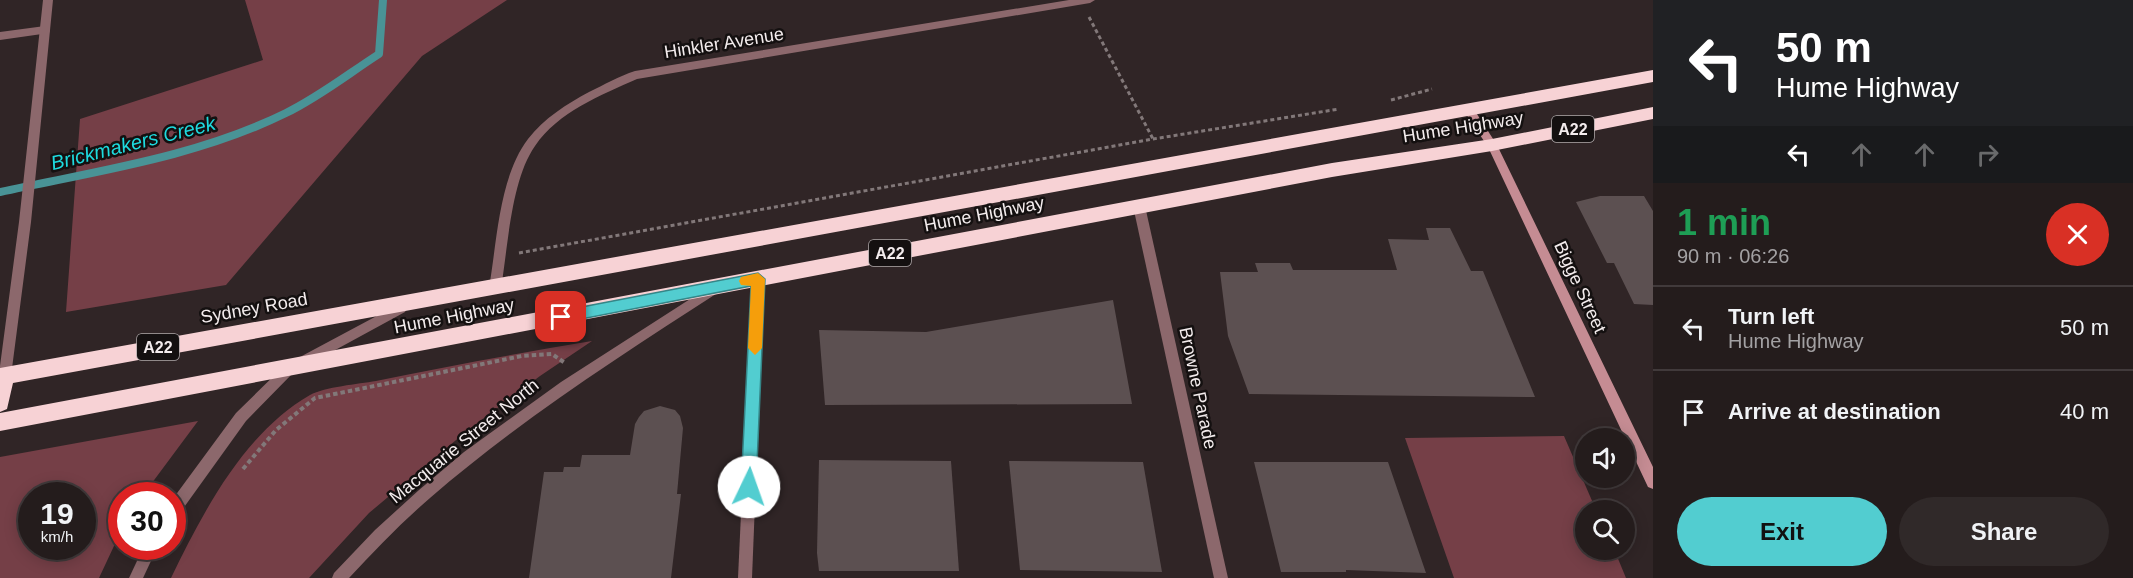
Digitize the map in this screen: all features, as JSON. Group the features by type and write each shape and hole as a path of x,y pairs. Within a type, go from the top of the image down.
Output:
{"highway":[{"name":"Hume Highway","path":"410,303 1653,76"},
{"name":"Hume Highway","path":"289,369 1139,206 1332,170 1492,145 1653,113"},
{"name":"Sydney Road","path":"3,376 410,303"},
{"name":"A22","path":"0,422 289,369"},
{"path":"0,403 3,376"}],"street":[{"path":"3,376 25,222 48,0"},
{"name":"Hinkler Avenue","path":"495,288 522,157 544,128 588,97 635,75 1090,0"},
{"path":"0,36 45,30"},
{"name":"Bigge Street","path":"1469,111 1492,145 1653,482"},
{"name":"Browne Parade","path":"1139,206 1221,578"},
{"path":"745,578 758,279"},
{"name":"Macquarie Street North","path":"339,578 362,552 437,484 531,408 716,288"},
{"path":"186,494 241,417 289,369 410,303"},
{"path":"136,578 144,560"}],"path":[{"path":"1074,2 1087,13 1153,139"},
{"path":"1381,102 1432,89"},
{"path":"501,256 1153,139 1346,108"},
{"path":"243,469 270,435 291,414 315,398 522,357 552,354 565,363"}],"shaded area":[{"path":"245,0 507,0 422,56 226,285 66,312 80,119 263,60"},
{"path":"592,341 540,376 468,430 369,513 309,578 171,578 180,560 186,560 186,549 228,476 245,452 286,411 316,392"},
{"path":"198,421 153,482 108,482 108,559 99,578 0,578 0,457"},
{"path":"1564,436 1575,461 1575,488 1586,488 1592,500 1575,500 1575,560 1619,560 1626,578 1454,578 1405,438"}],"building":[{"path":"1600,196 1644,196 1653,211 1653,305 1634,304 1614,263 1607,263 1576,202"},
{"path":"1426,228 1450,228 1471,271 1483,271 1535,397 1249,394 1228,336 1220,272 1258,272 1255,263 1290,263 1293,270 1397,270 1388,239 1429,240"},
{"path":"1113,300 1132,404 825,405 819,330 926,332"},
{"path":"660,406 675,410 680,416 683,428 677,494 681,494 671,578 529,578 544,472 563,472 564,467 580,467 582,455 630,455 635,424 639,417 644,411"},
{"path":"819,460 951,461 959,571 819,571 817,553"},
{"path":"1009,461 1143,462 1162,572 1020,570"},
{"path":"1254,462 1388,462 1426,573 1346,570 1346,572 1281,572"}],"waterway":[{"name":"Brickmakers Creek","path":"0,192 182,152 252,128 298,107 379,54 383,0"}],"slow traffic":[{"path":"746,281 758,279 755,348"}],"route":[{"path":"561,317 758,279 749,487"}]}
